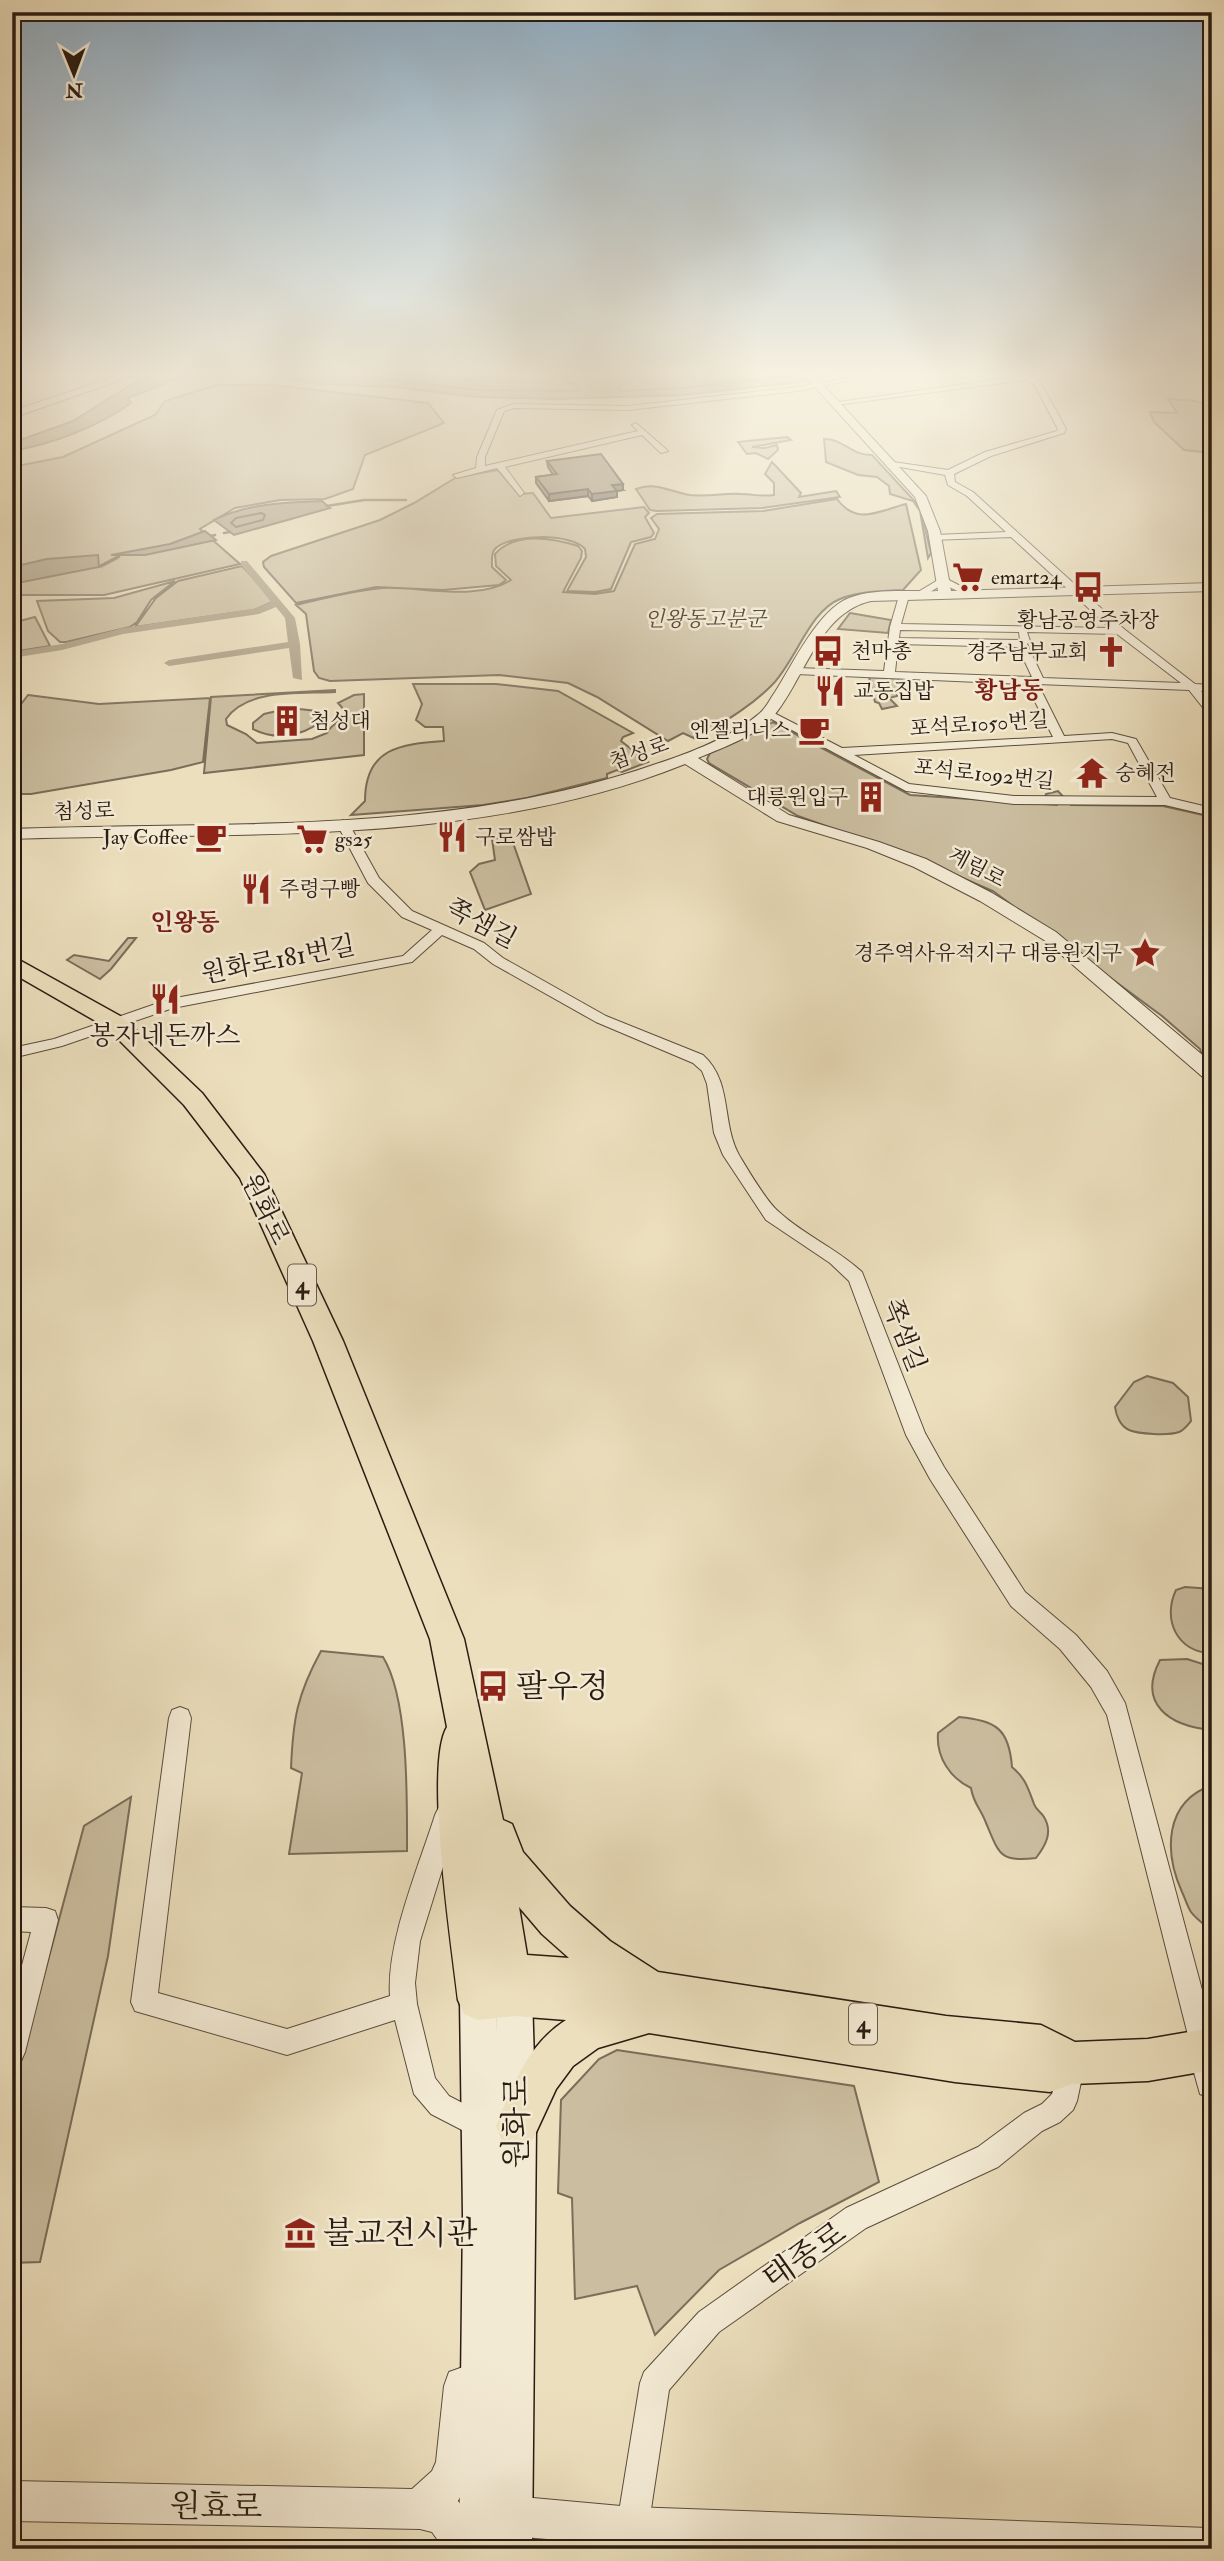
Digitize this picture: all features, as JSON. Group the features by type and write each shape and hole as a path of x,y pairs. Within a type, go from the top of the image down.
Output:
{"main road":[{"name":"원화로","path":"12,963 114,1022 193,1099 251,1174 327,1341 447,1639 462,1699 490,1847 510,2533"},
{"name":"원화로","path":"462,1699 456,1785 495,1987"},
{"path":"462,1699 507,1863 534,1897 572,1936 651,2002 583,2033 564,2045 499,2131"},
{"name":"4","path":"495,1987 544,1996 651,2002 955,2061 1050,2071 1072,2063 1209,2060"},
{"name":"원화로","path":"481,2549 482,2215 499,2131"}],"street":[{"path":"918,494 935,538 944,587"},
{"path":"969,494 1120,631 1192,687 1212,712"},
{"path":"935,538 1012,534"},
{"name":"첨성로","path":"12,834 343,824 446,817 519,806 620,783 729,739 768,714 833,613 841,606 871,597 911,595 944,587 969,593 1212,587"},
{"path":"889,673 895,627 911,595"},
{"path":"895,627 1120,631"},
{"path":"893,641 1022,644 1026,641 1021,629"},
{"path":"1022,644 1035,680"},
{"name":"포석로1050번길","path":"796,671 1212,688"},
{"name":"포석로1050번길","path":"839,752 1060,740 1035,680"},
{"name":"포석로1092번길","path":"768,714 906,787 1026,800 1165,801 1212,812"},
{"path":"1060,740 1112,736 1132,741 1165,801"},
{"name":"계림로","path":"687,758 783,817 873,845 920,863 986,897 1050,936 1212,1074"},
{"name":"쪽샘길","path":"343,824 373,880 384,894 407,914 479,946 498,961 601,1019 698,1059 708,1068 715,1084 722,1133 731,1154 772,1216 836,1258 856,1277 916,1435 937,1472 1018,1599 1068,1642 1099,1679 1117,1711 1209,2060"},
{"name":"원화로181번길","path":"12,1053 57,1043 170,1004 408,959 442,928"},
{"path":"180,1718 144,2002 287,2042 404,2004"},
{"path":"456,1785 408,1941 402,1983 404,2004 423,2085 440,2105 471,2121 499,2131"},
{"path":"12,1919 46,1920 14,2038"},
{"name":"태종로","path":"631,2538 655,2383 709,2322 856,2218 988,2157 1034,2122 1051,2113 1064,2101 1072,2063"},
{"path":"421,2510 446,2485 456,2466 470,2270 482,2215"},
{"name":"원효로","path":"12,2501 421,2510"},
{"path":"421,2510 444,2515 470,2549"},
{"path":"510,2533 631,2538 1208,2549"}],"green space":[{"path":"12,494 340,494 325,499 280,500 235,508 200,529 240,564 104,595 21,595 12,591"},
{"path":"430,494 533,494 551,518 644,507 649,513 645,517 654,533 651,537 631,542 611,589 595,592 567,591 586,557 585,549 567,540 554,538 526,538 501,544 492,556 492,567 506,580 499,585 443,590 376,587 296,603 264,567 263,562 271,556 380,520"},
{"path":"639,494 765,496 801,494 799,497 838,494 840,497 762,508 657,511 650,510"},
{"path":"890,494 908,494 920,507 931,553 928,558 920,511 913,501"},
{"name":"인왕동고분군","path":"837,499 852,512 860,514 877,513 906,504 921,570 903,590 855,594 829,605 811,626 771,686 744,708 696,739 683,733 668,741 597,697 568,683 499,675 330,681 319,678 314,671 306,614 296,605 382,588 465,592 497,587 511,580 496,566 495,554 513,542 534,539 568,543 578,546 582,551 563,592 595,594 614,591 635,544 655,539 659,529 651,518 657,514 763,511"},
{"path":"242,566 275,601 254,610 135,627 156,598 178,581"},
{"path":"175,581 151,600 137,622 130,627 66,642 60,642 48,631 37,601 114,598"},
{"path":"850,613 891,620 888,633 838,629"},
{"path":"35,617 50,646 12,652 12,623"},
{"path":"869,677 908,679 908,691 897,692 897,696 889,698 897,706 882,709 879,703 875,702"},
{"path":"413,684 496,684 558,691 633,733 623,737 621,741 648,762 622,772 617,770 607,774 607,778 527,798 483,805 351,815 365,801 371,770 388,752 413,744 444,741 443,727 425,727 416,720 422,704"},
{"path":"335,690 261,697 235,709 226,719 227,725 257,743 312,739 327,733 344,715 346,712 338,703 354,695 364,694 364,755 204,773 211,697"},
{"path":"28,695 99,704 210,698 203,762 31,794 12,794 12,716"},
{"path":"290,708 317,711 321,717 320,722 296,734 278,736 253,729 253,723 264,714"},
{"name":"경주역사유적지구 대릉원지구","path":"773,722 910,795 1058,805 1043,803 1046,794 1058,791 1071,805 1163,806 1212,817 1212,1067 1203,1059 1200,1049 1162,1016 993,891 919,859 798,816 709,763 707,759 710,753"},
{"path":"511,837 531,894 485,910 470,872 479,864 495,860 492,839"},
{"path":"128,938 136,938 100,979 67,960 74,955 109,961"},
{"path":"1147,1376 1173,1383 1188,1397 1191,1421 1179,1432 1168,1434 1129,1430 1117,1417 1115,1407 1134,1382"},
{"path":"1185,1587 1212,1589 1212,1653 1190,1647 1182,1641 1172,1623 1172,1601 1176,1590"},
{"path":"321,1651 383,1657 391,1675 398,1698 405,1751 407,1851 289,1854 302,1773 291,1768 295,1721 301,1694"},
{"path":"1187,1659 1212,1667 1212,1730 1182,1724 1161,1710 1155,1700 1152,1689 1160,1660"},
{"path":"959,1717 991,1724 1004,1735 1012,1767 1024,1780 1035,1806 1047,1823 1047,1838 1036,1858 1014,1859 1002,1854 973,1798 971,1788 957,1779 946,1766 939,1750 938,1733"},
{"path":"1212,1785 1212,1931 1195,1917 1188,1907 1176,1877 1171,1845 1172,1830 1185,1803 1196,1793"},
{"path":"131,1797 108,1956 40,2262 12,2263 12,2095 84,1826"},
{"path":"617,2050 854,2086 879,2182 800,2223 719,2270 655,2335 637,2286 575,2299 572,2198 558,2193 561,2100 599,2059"}],"water":[{"path":"322,501 330,508 234,535 214,520 253,507"},
{"path":"205,531 216,540 145,555 111,555 170,544"},
{"path":"98,555 99,567 12,584 12,567 47,559"}],"waterway":[{"path":"327,506 364,500 406,500"},
{"path":"224,533 230,532"},
{"path":"211,536 215,535"},
{"path":"101,566 118,557"},
{"path":"244,563 277,603"},
{"path":"12,655 62,647 123,631 259,611 277,603"},
{"path":"277,603 290,618 293,644"},
{"path":"169,663 293,644"},
{"path":"293,644 298,678"}],"place":[{"name":"emart24","path":"968,577"},
{"name":"황남공영주차장","path":"1088,587"},
{"name":"천마총","path":"828,651"},
{"name":"경주남부교회","path":"1111,652"},
{"name":"교동집밥","path":"830,691"},
{"name":"첨성대","path":"287,721"},
{"name":"엔젤리너스","path":"814,730"},
{"name":"숭혜전","path":"1092,773"},
{"name":"대릉원입구","path":"871,797"},
{"name":"Jay Coffee","path":"211,837"},
{"name":"구로쌈밥","path":"452,837"},
{"name":"gs25","path":"312,839"},
{"name":"주령구빵","path":"256,889"},
{"name":"경주역사유적지구 대릉원지구","path":"1145,953"},
{"name":"봉자네돈까스","path":"165,999"},
{"name":"팔우정","path":"493,1686"},
{"name":"불교전시관","path":"300,2233"}],"district":[{"name":"황남동","path":"1009,690"},
{"name":"인왕동","path":"185,922"}]}
